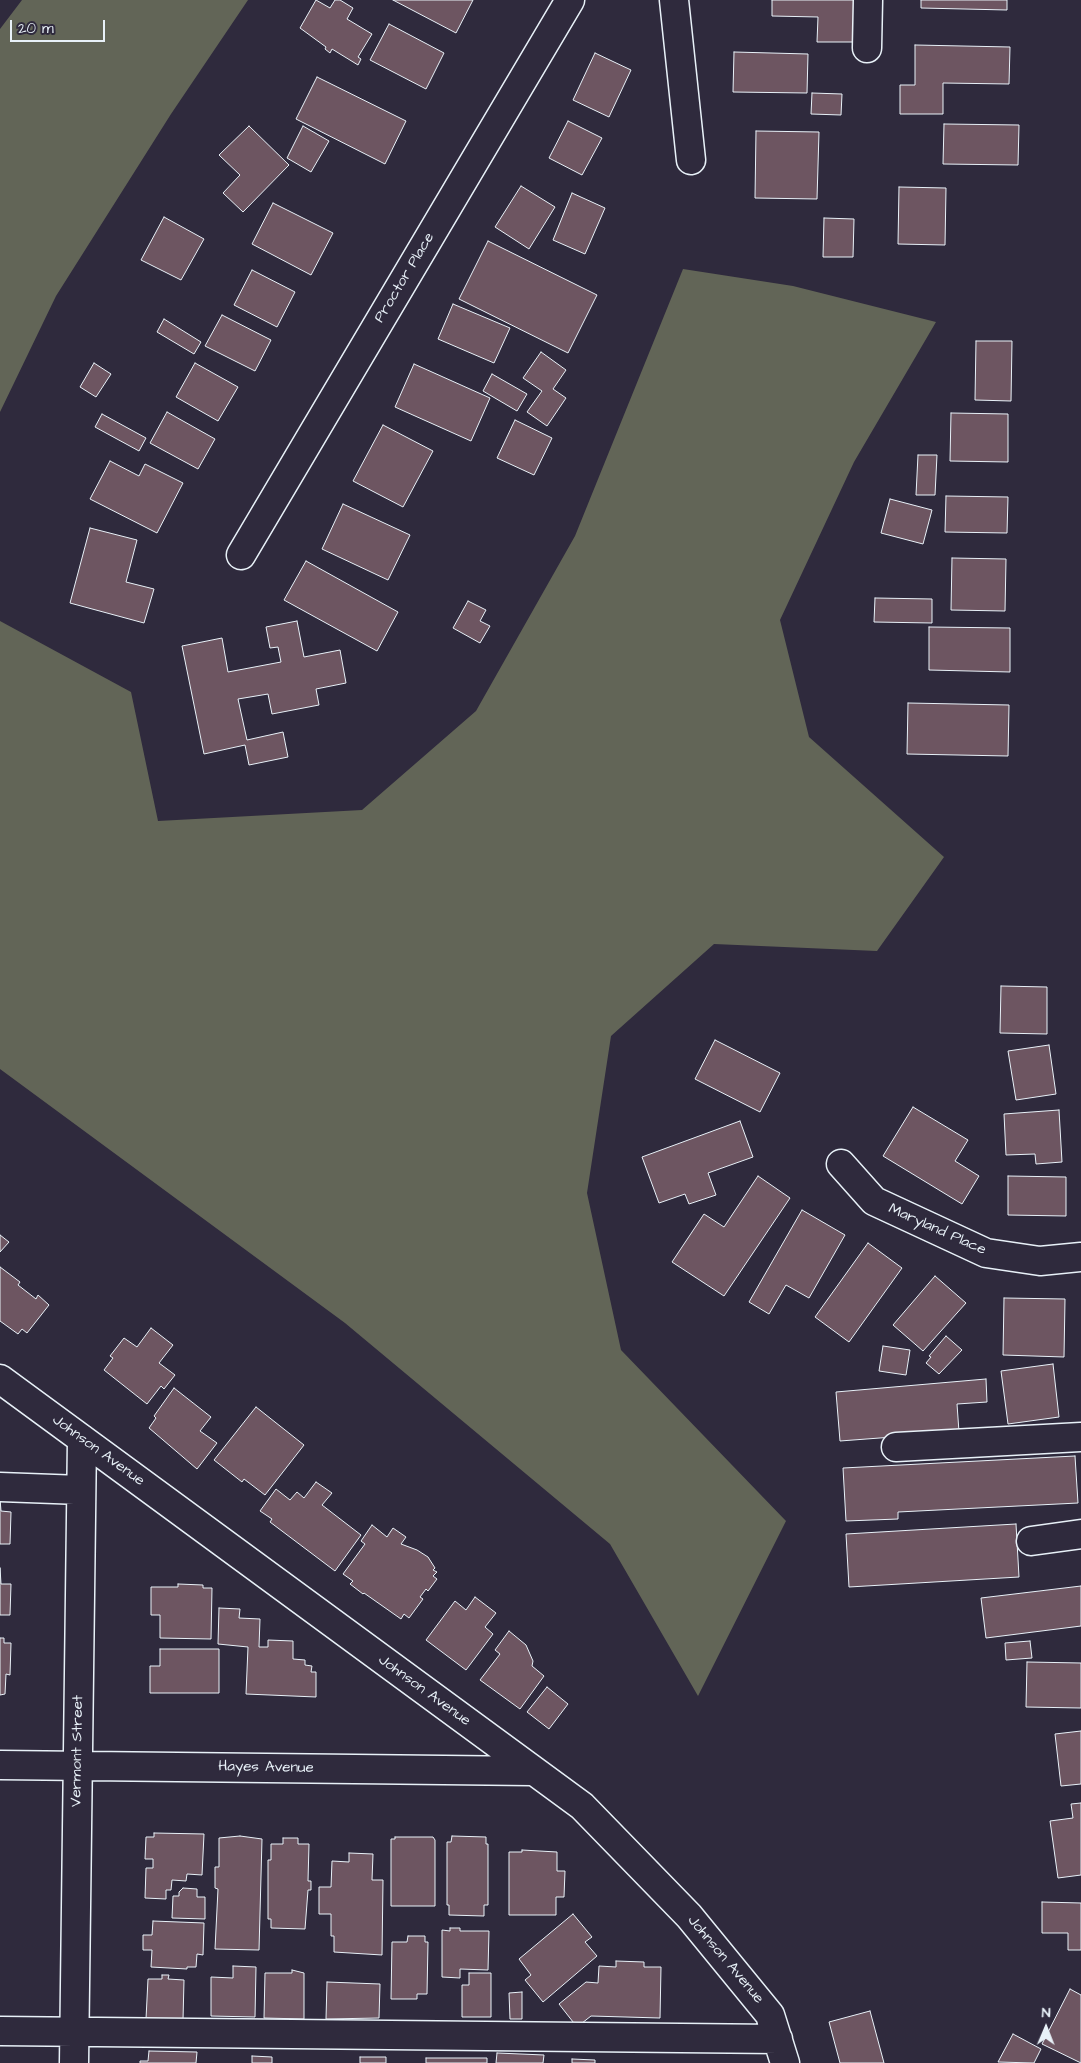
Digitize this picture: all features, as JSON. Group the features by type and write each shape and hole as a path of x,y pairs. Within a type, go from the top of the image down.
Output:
{"street":[{"name":"Proctor Place","path":"240,555 570,0"},
{"path":"674,0 691,160"},
{"path":"867,48 868,0"},
{"name":"Maryland Place","path":"841,1164 874,1201 986,1253 1040,1261 1081,1257"},
{"name":"Johnson Avenue","path":"0,1380 582,1806 688,1916 770,2015 781,2051"},
{"path":"896,1447 1081,1437"},
{"name":"Vermont Street","path":"74,2063 82,1439"},
{"path":"0,1487 81,1490"},
{"path":"1032,1541 1081,1534"},
{"name":"Hayes Avenue","path":"0,1765 532,1771"},
{"path":"0,2031 74,2030 781,2051"}],"green space":[{"path":"22,0 248,0 171,114 56,296 0,412 0,29"},
{"path":"683,269 793,286 936,322 854,462 780,620 809,737 944,857 877,951 714,944 611,1036 587,1193 621,1350 786,1521 698,1696 610,1544 345,1323 0,1069 0,621 131,692 158,821 362,810 476,711 575,536"}],"building":[{"path":"316,0 330,8 335,0 340,0 353,8 347,19 372,34 358,57 361,59 358,65 332,49 330,53 325,49 326,47 300,28"},
{"path":"393,0 473,0 456,33"},
{"path":"772,0 854,0 854,42 817,42 818,17 772,16"},
{"path":"921,0 1007,0 1007,10 921,8"},
{"path":"389,24 444,53 426,89 370,60"},
{"path":"915,45 1010,47 1009,84 943,83 943,114 900,114 900,85 915,85"},
{"path":"734,52 808,54 807,93 733,92"},
{"path":"595,53 631,70 609,117 573,100"},
{"path":"317,77 406,121 385,164 296,119"},
{"path":"812,93 842,94 841,115 811,114"},
{"path":"568,121 602,138 582,175 549,158"},
{"path":"944,124 1019,125 1018,165 943,164"},
{"path":"249,126 289,165 243,212 223,193 240,175 219,155"},
{"path":"303,126 329,141 311,172 287,158"},
{"path":"756,131 819,132 817,199 755,198"},
{"path":"521,186 555,207 529,249 495,227"},
{"path":"899,187 946,188 945,245 898,244"},
{"path":"572,193 605,208 585,254 553,240"},
{"path":"273,203 333,233 311,275 252,244"},
{"path":"164,217 204,239 181,280 141,260"},
{"path":"824,218 854,219 853,257 823,257"},
{"path":"488,241 597,295 568,353 459,299"},
{"path":"252,270 295,292 277,327 234,305"},
{"path":"453,304 510,328 494,363 438,339"},
{"path":"222,315 271,340 255,371 205,346"},
{"path":"164,319 201,342 194,354 157,332"},
{"path":"976,341 1012,341 1011,401 975,400"},
{"path":"541,352 566,370 553,389 566,398 547,426 527,412 542,391 523,378"},
{"path":"94,363 111,374 96,397 80,387"},
{"path":"195,363 238,387 218,421 176,397"},
{"path":"414,364 490,398 471,441 395,407"},
{"path":"492,374 527,394 517,411 483,391"},
{"path":"167,412 215,439 198,469 150,443"},
{"path":"951,413 1008,414 1008,462 950,461"},
{"path":"102,414 146,438 139,451 95,427"},
{"path":"515,420 552,438 534,475 497,458"},
{"path":"383,425 433,451 403,507 353,481"},
{"path":"918,455 937,455 935,495 916,495"},
{"path":"110,461 139,476 145,464 183,483 157,533 90,499"},
{"path":"946,496 1008,497 1007,533 945,532"},
{"path":"890,499 932,510 923,544 881,533"},
{"path":"343,504 410,535 388,580 322,549"},
{"path":"90,528 137,540 126,582 154,589 144,623 70,603"},
{"path":"952,558 1006,559 1005,611 951,610"},
{"path":"306,561 398,612 377,651 284,600"},
{"path":"875,598 932,599 932,623 874,622"},
{"path":"468,601 486,610 480,621 490,626 480,643 453,628"},
{"path":"297,621 304,657 340,650 346,683 316,689 319,705 272,714 268,694 238,699 247,740 283,732 288,757 249,765 245,745 204,754 182,646 222,638 228,672 281,662 278,647 270,648 266,627"},
{"path":"929,627 1010,628 1010,672 929,670"},
{"path":"908,703 1009,705 1008,756 907,754"},
{"path":"1001,986 1047,987 1047,1034 1000,1033"},
{"path":"715,1040 780,1073 760,1112 695,1079"},
{"path":"1049,1045 1056,1094 1016,1100 1008,1051"},
{"path":"913,1107 968,1140 955,1161 979,1176 962,1204 883,1156"},
{"path":"1059,1110 1062,1162 1036,1164 1035,1154 1006,1155 1004,1114"},
{"path":"740,1121 753,1157 708,1173 716,1195 689,1204 685,1194 659,1203 642,1157"},
{"path":"758,1176 790,1198 724,1296 672,1262 704,1214 724,1227"},
{"path":"1008,1176 1066,1177 1066,1216 1008,1215"},
{"path":"802,1210 845,1235 809,1298 786,1285 769,1314 749,1302"},
{"path":"0,1235 9,1242 0,1252"},
{"path":"868,1243 902,1268 849,1342 815,1317"},
{"path":"0,1267 20,1282 18,1285 36,1299 38,1295 49,1305 27,1333 22,1329 18,1334 0,1321"},
{"path":"935,1276 966,1303 923,1351 893,1325"},
{"path":"1004,1298 1065,1299 1064,1357 1003,1355"},
{"path":"151,1328 173,1345 159,1363 175,1375 164,1389 161,1386 147,1404 104,1370 113,1358 110,1356 124,1338 137,1347"},
{"path":"946,1336 962,1350 939,1374 926,1363 931,1357 929,1356"},
{"path":"883,1346 910,1350 906,1375 879,1371"},
{"path":"1053,1364 1059,1417 1008,1424 1001,1371"},
{"path":"986,1379 987,1402 957,1404 959,1432 840,1441 836,1392"},
{"path":"174,1388 211,1417 200,1431 217,1443 197,1469 149,1428 156,1418 154,1416"},
{"path":"256,1407 304,1445 265,1495 244,1479 242,1482 214,1460"},
{"path":"1075,1456 1078,1503 898,1512 898,1519 846,1521 843,1468"},
{"path":"316,1482 332,1493 322,1505 361,1535 335,1571 270,1522 272,1519 260,1511 276,1489 290,1500 297,1492 304,1498"},
{"path":"0,1499 1,1511 11,1512 10,1544 0,1544"},
{"path":"1016,1524 1019,1577 849,1587 846,1534"},
{"path":"372,1525 387,1537 393,1528 406,1537 401,1544 417,1550 428,1557 435,1568 433,1570 437,1572 433,1576 437,1579 428,1591 426,1589 420,1597 423,1599 409,1618 404,1614 401,1619 363,1594 350,1584 353,1581 343,1574 365,1544 361,1541"},
{"path":"0,1568 1,1584 11,1584 10,1615 0,1615"},
{"path":"178,1584 203,1585 203,1588 212,1588 211,1639 160,1638 160,1615 151,1615 151,1587 178,1587"},
{"path":"1081,1586 1081,1626 986,1638 981,1598"},
{"path":"475,1597 496,1613 485,1627 493,1634 466,1670 426,1640 455,1601 466,1610"},
{"path":"219,1608 240,1609 239,1618 260,1619 259,1647 268,1647 268,1640 293,1641 293,1659 305,1660 305,1665 312,1666 311,1672 316,1672 316,1697 246,1694 248,1647 218,1644"},
{"path":"509,1631 526,1645 533,1661 532,1666 544,1676 520,1709 480,1680 500,1654 495,1650"},
{"path":"0,1638 4,1638 4,1643 11,1643 10,1675 6,1674 5,1694 0,1695"},
{"path":"1030,1641 1032,1658 1006,1660 1005,1643"},
{"path":"160,1649 219,1649 219,1693 150,1693 150,1666 160,1666"},
{"path":"1027,1662 1081,1663 1081,1708 1026,1707"},
{"path":"547,1687 568,1704 549,1729 527,1712"},
{"path":"1081,1731 1081,1784 1061,1786 1055,1734"},
{"path":"1081,1803 1081,1875 1058,1878 1050,1821 1073,1818 1071,1804"},
{"path":"154,1833 204,1834 202,1875 187,1874 186,1881 172,1880 171,1890 166,1890 166,1899 145,1898 146,1868 153,1868 153,1859 145,1859 146,1837 154,1837"},
{"path":"240,1836 262,1839 259,1950 215,1949 218,1889 215,1888 215,1867 219,1867 219,1838"},
{"path":"452,1836 486,1837 486,1844 488,1844 488,1905 484,1905 484,1916 449,1915 449,1905 447,1905 447,1842 451,1842"},
{"path":"395,1837 433,1837 435,1840 435,1906 391,1906 391,1839 395,1839"},
{"path":"283,1838 298,1838 298,1844 309,1844 308,1881 311,1881 311,1890 308,1890 305,1929 271,1928 271,1919 268,1919 268,1860 271,1860 271,1844 283,1844"},
{"path":"522,1850 557,1852 557,1871 565,1871 564,1897 556,1897 556,1915 509,1915 509,1852 522,1852"},
{"path":"349,1853 373,1854 372,1880 383,1880 382,1955 334,1952 334,1936 331,1936 331,1914 319,1914 319,1887 331,1887 332,1861 349,1862"},
{"path":"183,1888 197,1889 197,1897 205,1897 205,1919 172,1918 173,1896 179,1896 179,1892"},
{"path":"1042,1902 1081,1903 1081,1950 1068,1950 1068,1933 1042,1933"},
{"path":"573,1914 592,1937 585,1942 597,1956 543,2002 525,1980 531,1975 519,1959"},
{"path":"153,1921 204,1923 203,1955 197,1954 196,1967 187,1967 187,1969 151,1967 152,1950 143,1950 143,1935 152,1935"},
{"path":"450,1928 460,1928 460,1931 489,1931 488,1970 460,1969 460,1978 442,1977 442,1930 450,1931"},
{"path":"408,1936 425,1936 425,1942 428,1942 427,1994 417,1994 417,1999 391,1999 392,1942 407,1942"},
{"path":"616,1961 644,1962 644,1967 661,1967 660,2018 591,2016 577,2027 559,2004 586,1982 598,1983 599,1966 616,1967"},
{"path":"233,1966 256,1967 255,2017 211,2016 211,1977 233,1978"},
{"path":"292,1970 304,1973 304,2019 264,2018 265,1973 292,1973"},
{"path":"469,1973 491,1973 491,2017 462,2017 462,1985 469,1985"},
{"path":"162,1975 169,1975 168,1979 184,1980 183,2020 146,2019 148,1979 162,1979"},
{"path":"327,1982 380,1984 379,2018 326,2019"},
{"path":"1070,1989 1081,1995 1081,2063 1042,2044"},
{"path":"522,1992 522,2019 510,2019 509,1993"},
{"path":"870,2011 884,2063 840,2063 829,2022"},
{"path":"1013,2034 1041,2049 1034,2063 998,2062"},
{"path":"149,2051 197,2052 196,2063 140,2063 140,2061 148,2061"},
{"path":"497,2053 544,2055 543,2063 496,2063"},
{"path":"252,2056 272,2057 272,2063 252,2063"},
{"path":"360,2057 386,2057 386,2063 360,2063"},
{"path":"426,2058 487,2058 487,2063 426,2063"},
{"path":"572,2059 595,2060 595,2063 572,2063"}]}
